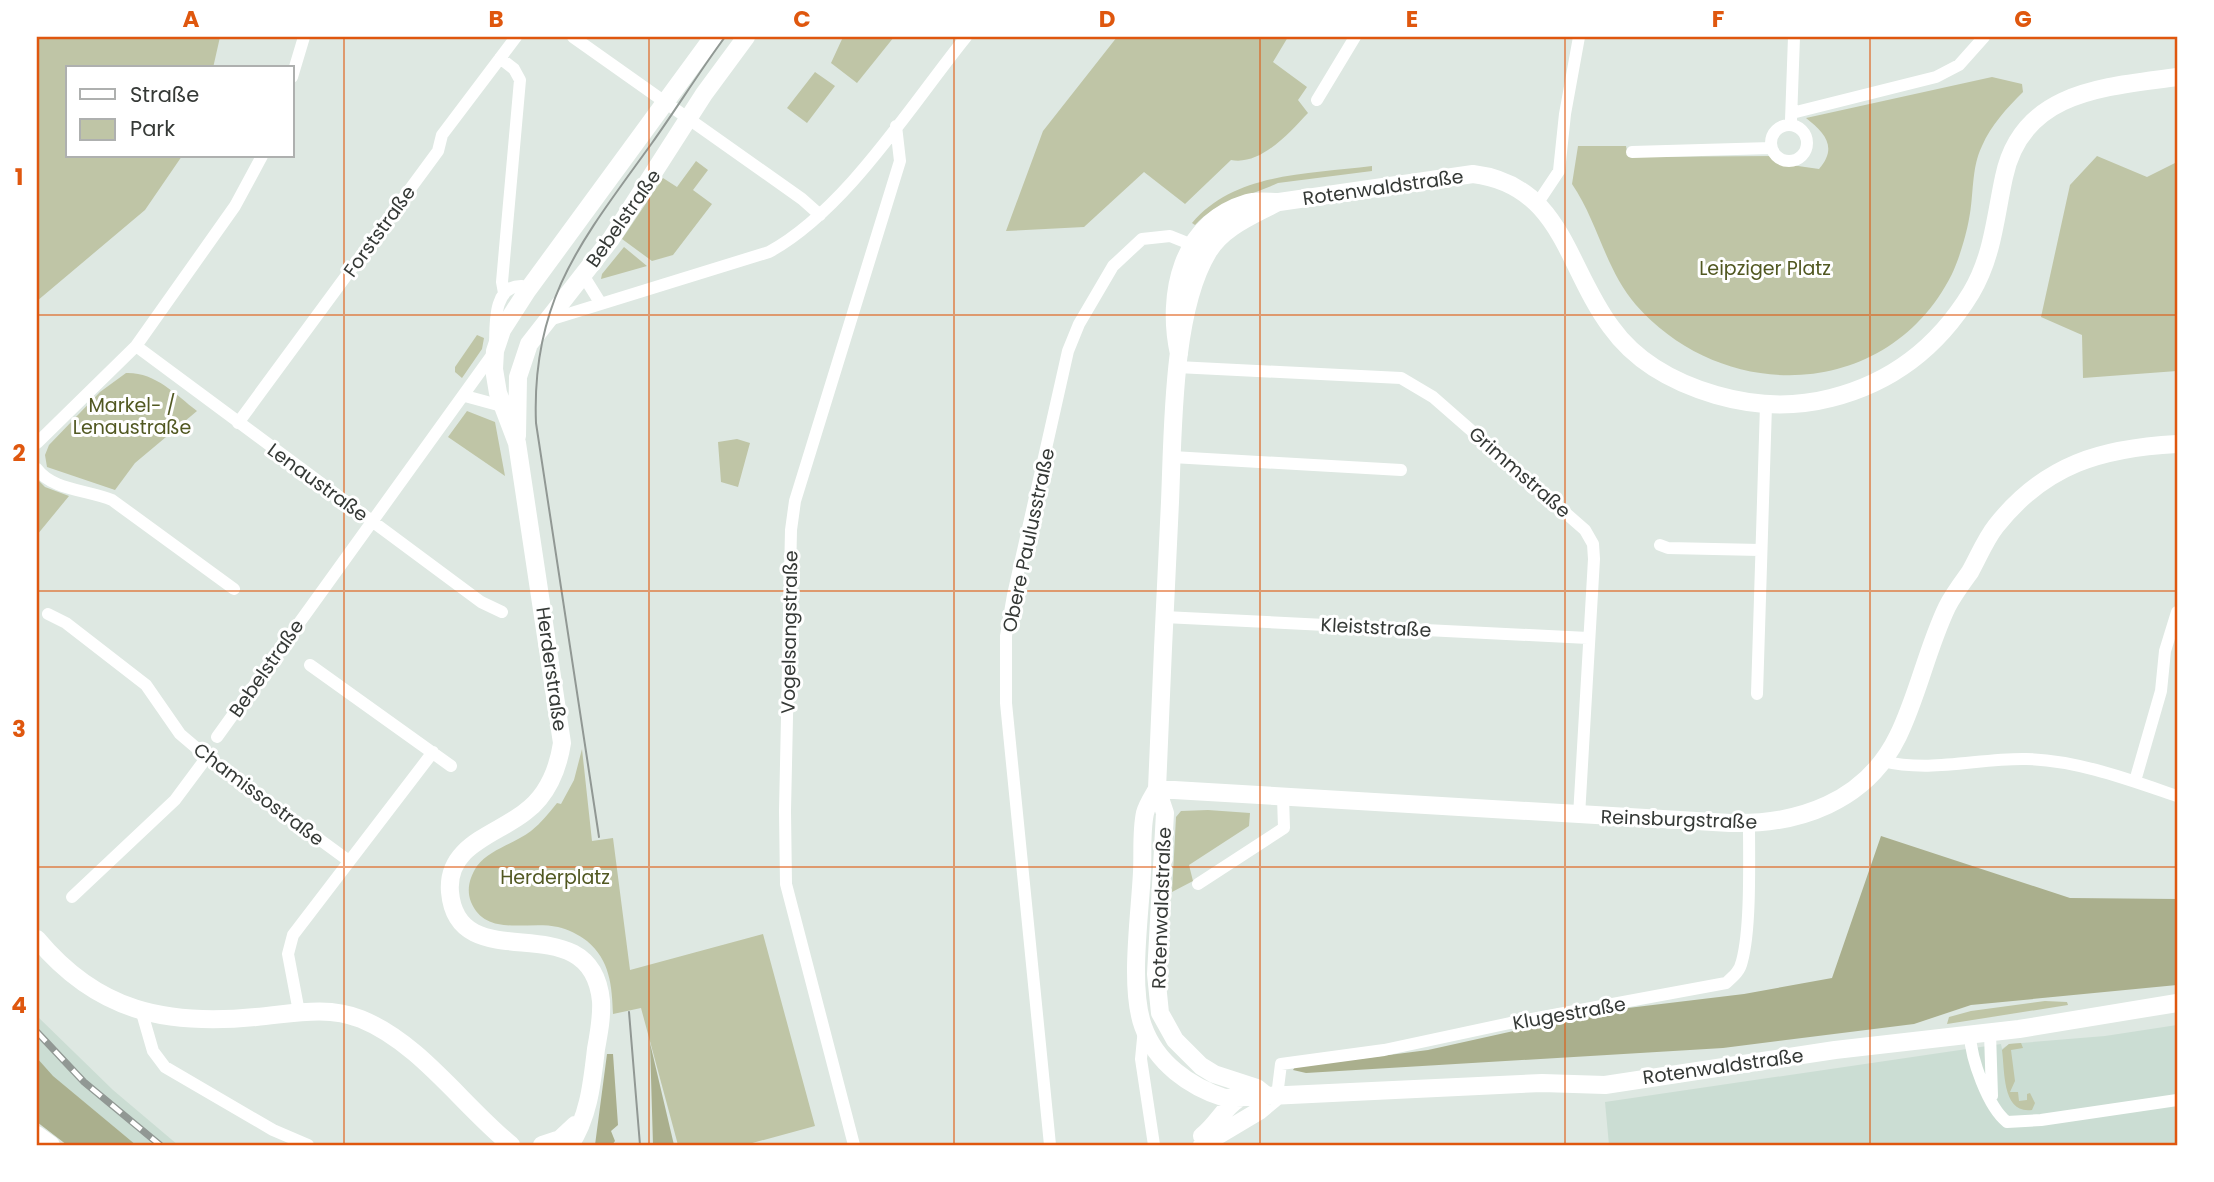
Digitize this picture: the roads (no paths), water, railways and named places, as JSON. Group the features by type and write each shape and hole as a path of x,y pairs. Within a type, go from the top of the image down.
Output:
{"main road":[{"name":"Bebelstraße","path":"495,351 502,330 527,291 713,37"},
{"name":"Bebelstraße","path":"517,443 510,406 522,357 546,321 619,227 746,37"},
{"name":"Rotenwaldstraße","path":"1178,360 1174,332 1180,269 1191,244 1230,210 1249,202 1279,202 1473,174 1502,180 1539,201 1610,326 1638,356 1664,374 1699,390 1766,405 1821,401 1866,387 1896,373 1949,325 1973,289 1991,250 2010,156 2035,120 2066,98 2089,91 2177,75"},
{"name":"Rotenwaldstraße","path":"1272,1096 1257,1088 1214,1074 1181,1047 1160,1013 1156,974 1165,813 1157,789 1178,360 1195,278 1209,250 1230,228 1279,202"},
{"path":"495,351 496,386 510,406"},
{"name":"Herderstraße","path":"517,443 560,712 560,758 545,790 527,811 466,849 452,871 450,896 461,920 472,932 498,942 542,942 560,947 575,955 594,976 601,1012 586,1112 569,1145"},
{"name":"Reinsburgstraße","path":"1157,789 1749,824 1797,818 1824,807 1857,786 1882,761 1898,737 1947,607 1983,545 2012,508 2049,476 2071,465 2133,447 2177,444"},
{"name":"Rotenwaldstraße","path":"1157,789 1145,812 1138,934 1138,988 1144,1028 1155,1047 1176,1072 1205,1091 1230,1101 1272,1096 1542,1083 1605,1085 1835,1051 1990,1033 2177,1003"},
{"path":"1138,934 1146,926 1159,933"},
{"path":"37,939 71,975 89,988 142,1013 184,1020 299,1012 340,1013 381,1029 407,1048 508,1143 528,1145"},
{"path":"1191,1145 1219,1122 1230,1101 1214,1074"},
{"path":"1202,1145 1259,1111 1272,1096"},
{"path":"542,1145 560,1139 586,1112"},
{"name":"Herderstraße","path":"586,1112 590,1129 586,1145"},
{"path":"37,1135 51,1145"}],"street":[{"path":"294,70 304,37"},
{"name":"Forststraße","path":"238,423 438,151 442,135 516,37"},
{"path":"573,37 802,199 820,215"},
{"path":"546,321 769,252 791,240 820,215 896,126 965,37"},
{"path":"1317,100 1355,37"},
{"path":"1539,201 1559,171 1578,37"},
{"path":"1794,37 1791,119 1805,134 1806,151 1800,158 1789,163 1774,155 1770,141 1777,129 1791,119 1936,77 1959,65 1984,37"},
{"path":"495,351 497,310 503,293 520,80 514,69 500,58"},
{"name":"Vogelsangstraße","path":"854,1145 786,884 791,530 795,501 900,161 896,126"},
{"path":"1632,152 1771,148"},
{"path":"37,443 136,346 235,206 261,158"},
{"name":"Obere Paulusstraße","path":"1050,1145 1006,703 1006,636 1068,351 1079,324 1113,266 1142,239 1160,235 1209,250"},
{"path":"583,275 601,304"},
{"path":"503,293 515,286 522,286 527,291"},
{"name":"Lenaustraße","path":"136,346 481,602 502,612"},
{"name":"Bebelstraße","path":"217,737 495,351"},
{"name":"Grimmstraße","path":"1178,360 1401,378 1433,397 1585,530 1593,544 1594,559 1579,816"},
{"path":"465,396 510,406"},
{"path":"1757,694 1766,405"},
{"path":"1172,457 1401,470"},
{"path":"37,469 51,483 112,500 234,589"},
{"path":"1660,545 1668,548 1760,550"},
{"path":"2135,781 2161,691 2165,651 2177,612"},
{"name":"Chamissostraße","path":"48,614 66,622 146,685 180,734 207,757 349,861"},
{"name":"Kleiststraße","path":"1164,617 1588,638"},
{"path":"310,665 451,766"},
{"path":"299,1012 288,954 293,935 433,752"},
{"path":"72,897 175,800 207,757"},
{"path":"1882,761 1942,767 2024,759 2051,761 2135,781 2177,796"},
{"path":"1198,884 1284,828 1283,797"},
{"name":"Klugestraße","path":"1272,1096 1281,1064 1296,1060 1384,1050 1510,1023 1726,983 1737,973 1743,960 1749,824"},
{"path":"142,1013 153,1051 165,1067 273,1130 308,1145"},
{"name":"Rotenwaldstraße","path":"1144,1028 1141,1059 1154,1145"},
{"path":"1990,1033 1992,1100"},
{"path":"1970,1035 1970,1055 1995,1110 2013,1123 2177,1100"}],"tram line":[{"path":"599,837 536,423 537,379 542,340 552,305 566,272 584,241 725,37"},
{"path":"629,1012 640,1145"}],"railway":[{"path":"37,1032 84,1082 160,1145"}],"park label":[{"name":"Leipziger Platz","path":"1765,268"},
{"name":"Markel- / Lenaustraße","path":"132,416"},
{"name":"Herderplatz","path":"555,877"}]}
